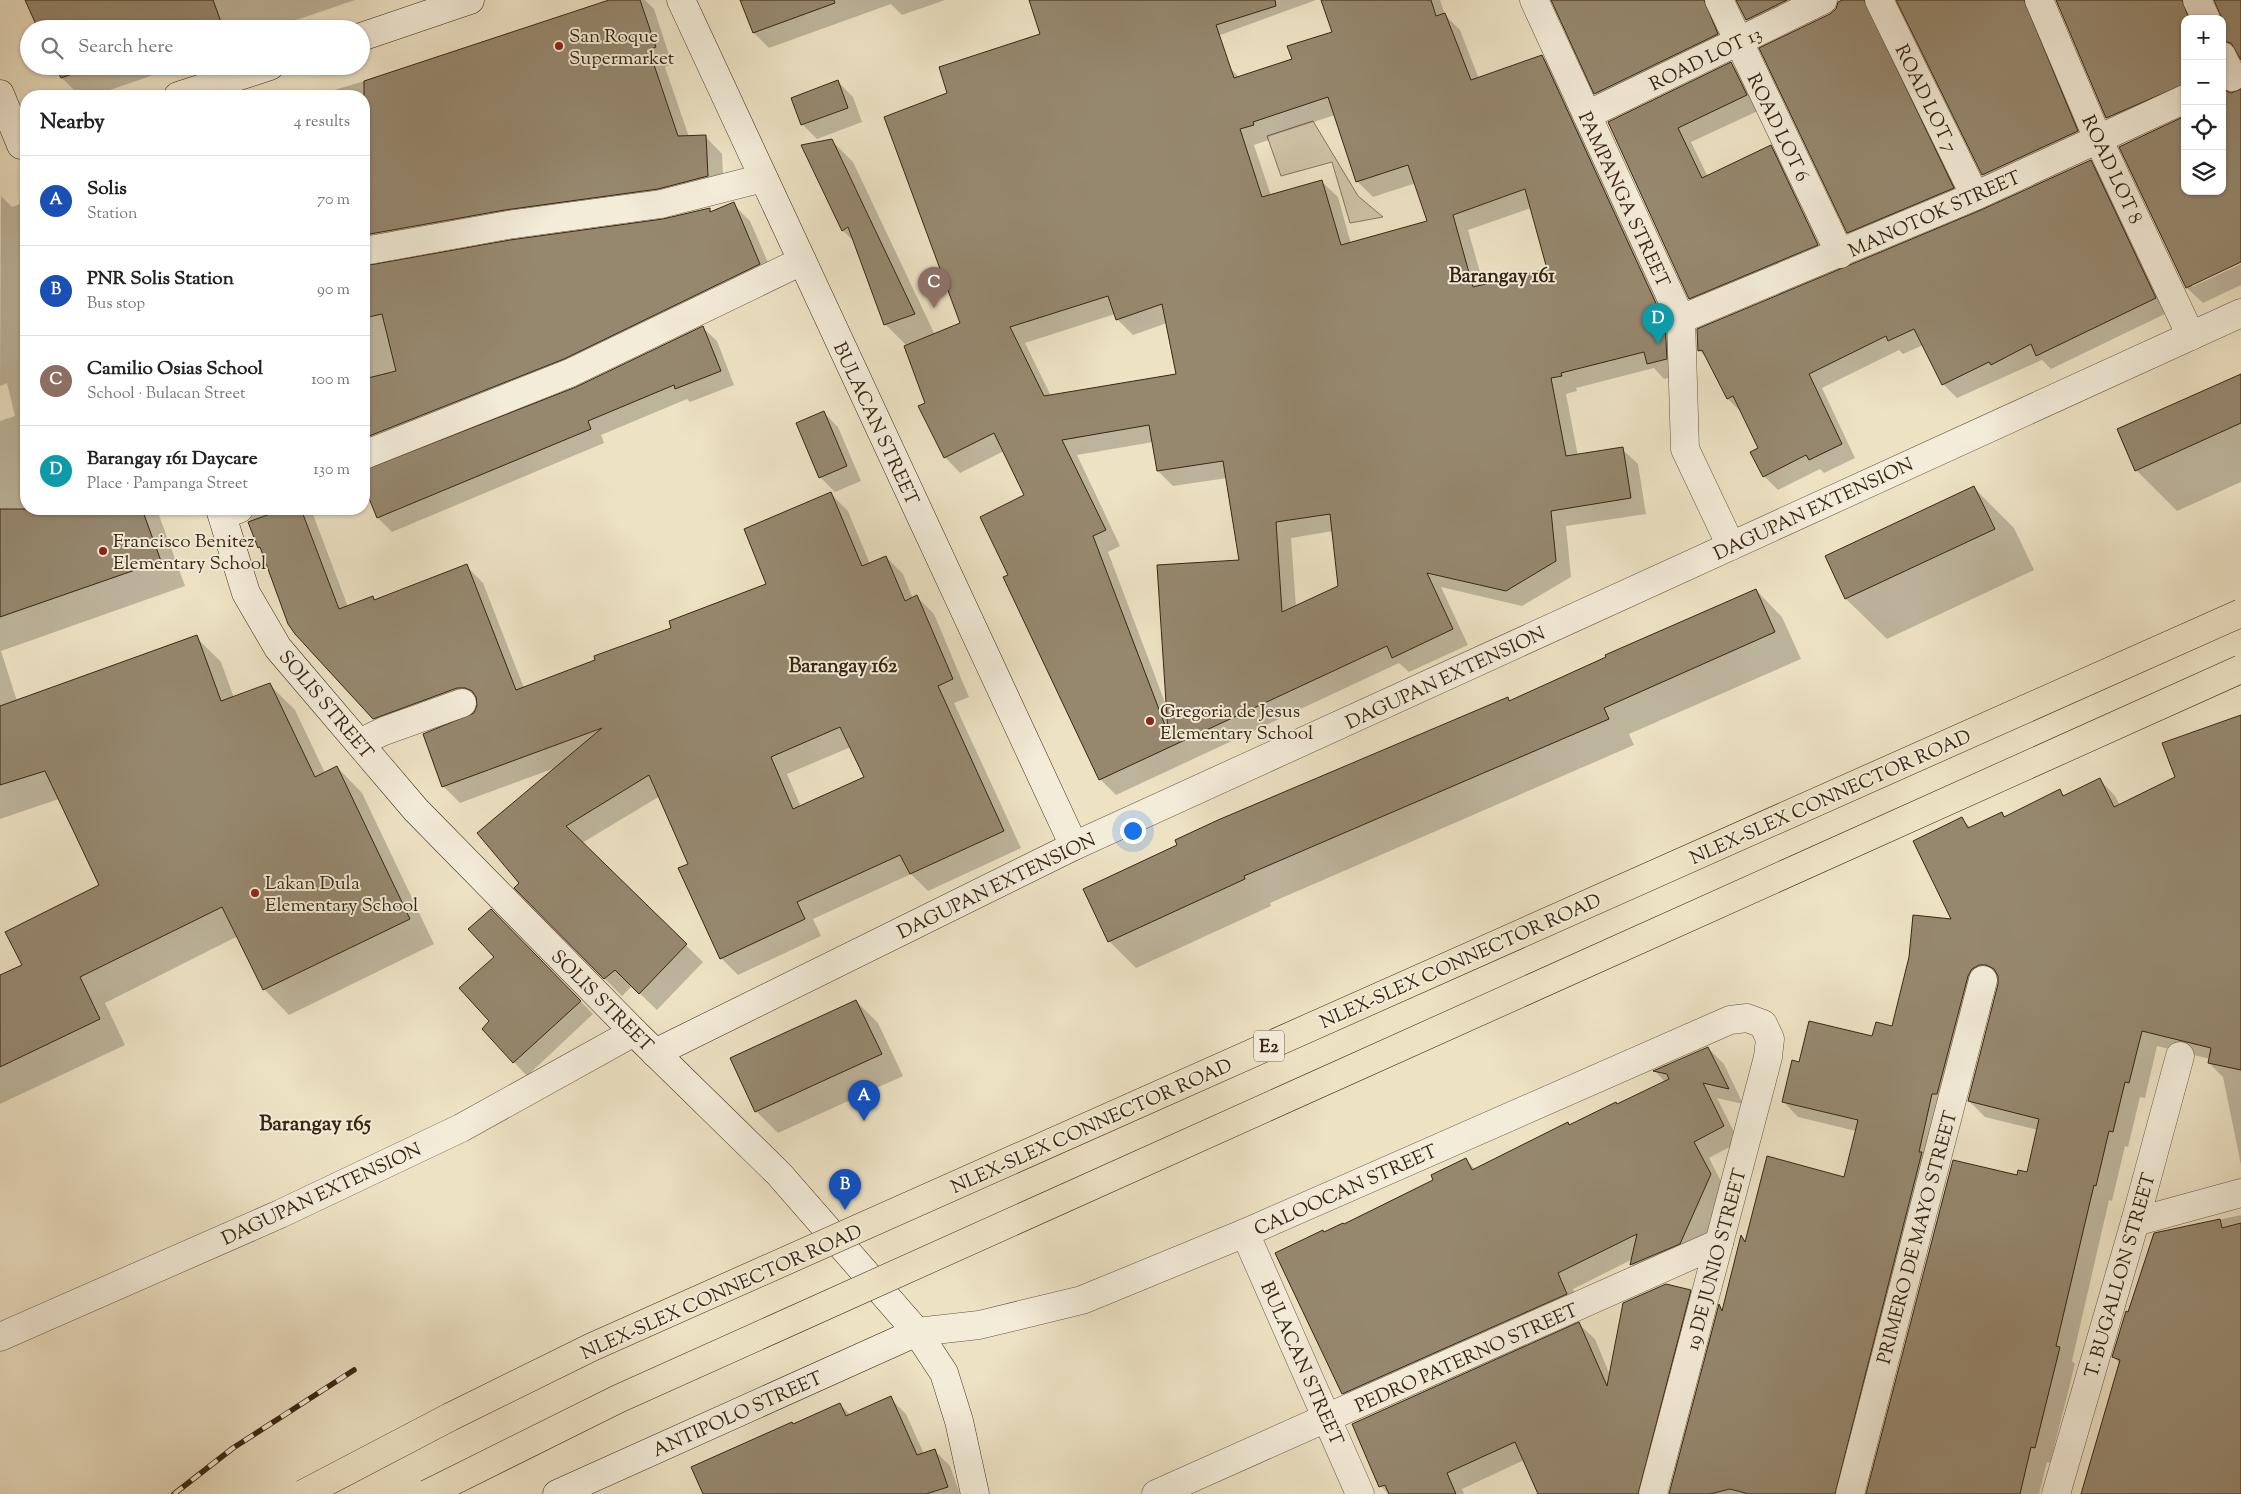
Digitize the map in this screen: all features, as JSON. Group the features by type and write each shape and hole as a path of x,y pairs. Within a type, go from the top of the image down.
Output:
{"highway":[{"name":"NLEX-SLEX CONNECTOR ROAD","path":"303,1494 450,1417 592,1347 2241,612"},
{"path":"427,1494 618,1399 2241,670"}],"street":[{"path":"370,34 470,0"},
{"name":"BULACAN STREET","path":"681,0 1074,846"},
{"name":"PAMPANGA STREET","path":"1534,0 1680,319 1685,449 1731,546"},
{"name":"ROAD LOT 6","path":"1719,0 1840,254"},
{"name":"ROAD LOT 13","path":"1587,115 1823,0"},
{"name":"ROAD LOT 7","path":"1879,0 1975,196"},
{"name":"ROAD LOT 8","path":"2039,0 2098,139 2191,336"},
{"path":"2197,0 2204,15"},
{"path":"196,90 242,75"},
{"path":"0,94 16,147"},
{"name":"MANOTOK STREET","path":"1680,319 1840,254 1975,196 2181,101"},
{"path":"370,250 508,225 661,204 763,178"},
{"path":"370,453 570,372 802,261"},
{"name":"DAGUPAN EXTENSION","path":"655,1053 1074,846 2241,313"},
{"name":"SOLIS STREET","path":"228,515 246,593 278,648 416,810 634,1032 779,1174 916,1332 944,1373 959,1421 975,1494"},
{"path":"359,743 384,731 462,703"},
{"name":"PRIMERO DE MAYO STREET","path":"1850,1494 1983,980"},
{"name":"CALOOCAN STREET","path":"916,1332 979,1325 1082,1300 1245,1233 1730,1020 1747,1018 1762,1024"},
{"name":"19 DE JUNIO STREET","path":"1653,1494 1768,1057 1770,1039 1762,1024"},
{"name":"DAGUPAN EXTENSION","path":"0,1337 280,1214 435,1140 634,1032"},
{"name":"T. BUGALLON STREET","path":"2056,1494 2135,1222 2180,1056"},
{"path":"2135,1222 2241,1193"},
{"name":"BULACAN STREET","path":"1245,1233 1360,1494"},
{"name":"PEDRO PATERNO STREET","path":"1156,1494 1328,1419 1719,1243"},
{"name":"ANTIPOLO STREET","path":"557,1494 916,1332"}],"shaded area":[{"path":"1313,121 1358,196 1383,217 1350,223 1332,162 1281,176 1267,136"}],"building":[{"path":"25,0 213,0 220,20 34,20"},
{"path":"609,0 640,0 656,47 649,50 678,136 706,135 708,176 658,189 505,210 370,234 370,90 364,90 364,81"},
{"path":"740,0 834,0 835,3 753,33"},
{"path":"1029,0 1275,0 1276,6 1216,25 1234,78 1292,59 1287,46 1332,32 1321,0 1431,0 1436,16 1445,13 1471,80 1542,55 1665,323 1667,359 1647,364 1644,352 1561,373 1562,376 1551,378 1566,456 1623,447 1631,498 1551,511 1556,561 1506,591 1427,573 1453,629 1392,658 1387,646 1099,780 1003,577 1008,575 980,517 1024,495 994,433 944,458 918,406 925,403 904,346 960,323 884,117 947,93 939,67 1040,34","holes":["1328,97 1356,182 1408,165 1427,221 1341,245 1322,180 1262,197 1240,129 1254,125 1253,122","1525,189 1547,269 1473,287 1453,215","1108,296 1116,320 1162,304 1176,374 1044,396 1010,327","1149,425 1157,471 1223,461 1239,560 1157,565 1168,733 1093,536 1106,530 1062,440","1330,514 1338,586 1282,612 1276,522"]},
{"path":"1551,0 1704,0 1718,34 1594,94"},
{"path":"1736,0 1787,0 1746,20"},
{"path":"1843,0 1864,0 1954,188 1847,233 1759,48 1830,14 1836,9 1838,2"},
{"path":"1896,0 2024,0 2078,131 1982,175"},
{"path":"2056,0 2182,0 2188,15 2181,15 2181,86 2106,118"},
{"path":"2214,0 2241,0 2241,60 2231,43 2226,42 2226,15 2220,15"},
{"path":"1731,62 1747,95 1678,128 1702,178 1771,145 1818,245 1689,299 1608,122"},
{"path":"838,80 848,108 801,125 791,98"},
{"path":"2241,89 2241,262 2186,288 2119,147 2181,118 2181,195 2226,195 2226,91 2231,93"},
{"path":"832,139 915,314 884,325 848,227 842,231 801,145"},
{"path":"2091,160 2156,298 2036,356 2031,344 1991,365 1989,362 1942,385 1914,329 1888,341 1886,336 1809,374 1842,444 1809,460 1806,455 1763,477 1750,452 1758,448 1733,396 1727,399 1702,350 1698,351 1697,329 1981,210"},
{"path":"734,202 760,264 564,359 370,436 370,378 396,371 382,314 370,317 370,265 510,240 663,219 710,208 710,212"},
{"path":"703,326 721,371 675,389 674,385 588,421 591,429 377,518 370,501 370,468 576,387"},
{"path":"2241,374 2241,423 2135,471 2117,429"},
{"path":"824,411 847,466 819,478 796,423"},
{"path":"1974,486 1995,529 1845,599 1825,556"},
{"path":"831,492 862,566 886,556 905,601 917,595 953,679 938,686 1004,831 910,874 900,855 797,902 805,919 720,959 678,868 688,864 649,775 566,826 687,944 639,994 615,970 604,979 514,888 519,883 477,833 602,728 442,787 423,734 474,713 477,705 476,697 472,691 465,688 457,688 373,719 288,624 260,547 258,548 248,522 267,515 303,515 339,609 373,596 374,600 467,564 516,690 595,660 594,656 671,628 669,621 766,584 744,529","holes":["840,727 864,777 793,809 771,757"]},
{"path":"0,509 20,509 20,515 144,515 161,561 0,617"},
{"path":"1756,589 1775,632 1604,708 1609,719 1244,876 1245,879 1108,942 1083,889 1177,845 1175,840 1218,820 1508,697 1509,701 1606,657 1605,655"},
{"name":"Lakan Dula Elementary School","path":"197,635 221,701 270,683 315,777 337,766 410,919 263,990 222,907 80,977 100,1019 0,1067 0,975 22,965 5,932 99,885 45,771 0,785 0,706"},
{"path":"2241,715 2241,1070 2208,1063 2211,1048 2142,1031 2129,1083 2125,1082 2113,1132 2109,1131 2096,1186 2094,1185 2056,1346 2060,1347 2035,1448 2031,1447 2020,1494 1866,1494 1953,1160 2017,1175 2018,1170 2027,1172 2039,1119 1968,1101 1998,984 1998,976 1994,969 1986,965 1979,965 1972,969 1968,976 1937,1094 1932,1094 1919,1152 1922,1152 1835,1494 1749,1494 1730,1489 1710,1494 1669,1494 1719,1304 1722,1311 1741,1235 1745,1242 1767,1156 1844,1177 1858,1120 1782,1102 1792,1060 1799,1062 1809,1021 1872,1036 1876,1022 1892,1026 1909,957 1913,915 1951,919 1913,841 1962,817 1968,828 2002,812 2004,817 2060,789 2063,796 2100,778 2114,807 2175,777 2162,743"},
{"path":"491,909 581,1001 513,1063 482,1029 489,1021 459,988 494,957 468,929"},
{"path":"856,1000 882,1054 755,1112 730,1058"},
{"path":"1708,1047 1729,1089 1703,1083 1724,1126 1694,1142 1711,1174 1680,1244 1630,1265 1637,1234 1558,1273 1567,1294 1342,1394 1275,1253 1323,1230 1324,1232 1344,1224 1433,1180 1431,1175 1466,1158 1472,1170 1568,1122 1569,1125 1616,1102 1617,1104 1669,1079 1667,1074 1653,1071"},
{"path":"2220,1219 2222,1228 2241,1223 2241,1494 2081,1494 2120,1360 2112,1357 2154,1233"},
{"path":"1666,1284 1691,1290 1638,1494 1538,1494 1515,1442 1447,1473 1456,1494 1389,1494 1385,1485 1379,1487 1352,1424 1579,1322 1607,1386 1623,1303"},
{"path":"891,1396 917,1455 935,1449 948,1487 926,1494 703,1494 691,1467 840,1403 846,1416"}],"railway":[{"path":"174,1494 233,1448 354,1370"}],"place":[{"name":"San Roque Supermarket","path":"559,46"},
{"name":"Camilio Osias School","path":"934,308"},
{"name":"Barangay 161 Daycare","path":"1658,344"},
{"name":"Francisco Benitez Elementary School","path":"103,551"},
{"name":"Gregoria de Jesus Elementary School","path":"1150,721"},
{"name":"Lakan Dula Elementary School","path":"255,893"},
{"name":"Solis","path":"864,1121"},
{"name":"PNR Solis Station","path":"845,1210"}],"district":[{"name":"Barangay 161","path":"1502,275"},
{"name":"Barangay 162","path":"843,665"},
{"name":"Barangay 165","path":"315,1123"}]}
